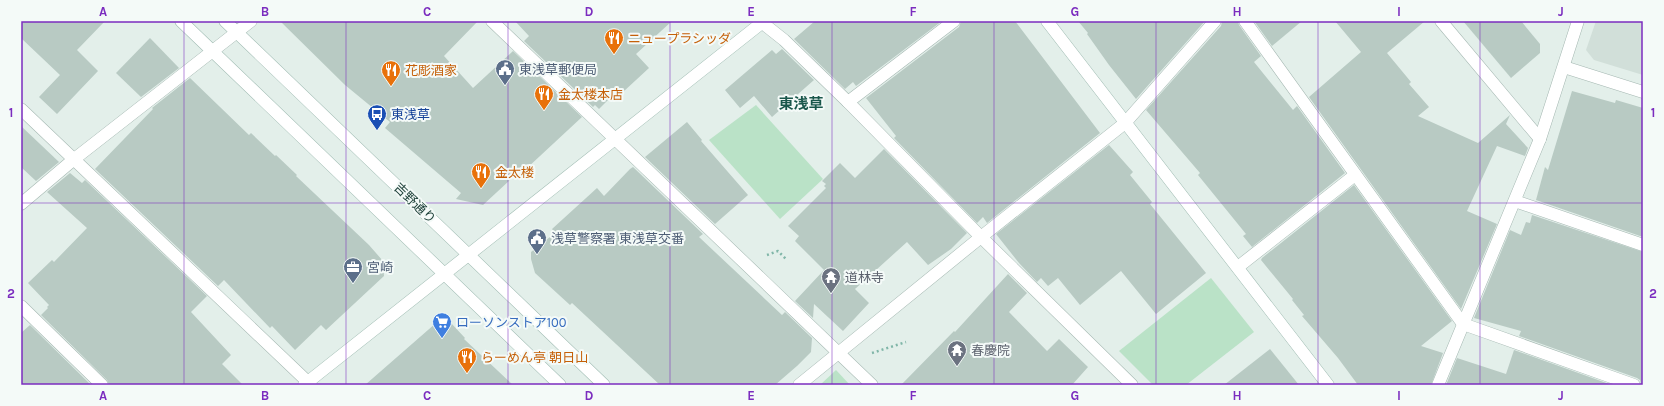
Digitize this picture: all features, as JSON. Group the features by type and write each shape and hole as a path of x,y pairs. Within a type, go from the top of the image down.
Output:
{"street":[{"path":"181,21 560,385"},
{"name":"吉野通り","path":"225,21 604,385"},
{"path":"21,204 73,160 251,21"},
{"path":"492,21 872,385"},
{"path":"848,102 954,21"},
{"path":"1047,21 1328,385"},
{"path":"799,385 981,237 1125,123 1215,21"},
{"path":"1245,21 1463,324 1634,385"},
{"path":"1441,21 1540,139"},
{"path":"1438,385 1540,139 1578,21"},
{"path":"21,109 308,384 444,274 762,22 784,40 848,102 981,237 1132,385"},
{"path":"1564,67 1643,92"},
{"path":"1238,267 1355,175"},
{"path":"1515,201 1643,246"},
{"path":"21,306 102,385"}],"shaded area":[{"path":"1596,21 1643,21 1643,75 1594,60 1586,50"}],"green space":[{"path":"756,105 823,179 780,219 709,140"},
{"path":"1211,278 1254,332 1186,385 1153,385 1119,351"},
{"path":"836,370 850,385 820,385"}],"building":[{"path":"21,21 105,21 77,50 98,71 57,114 39,97 60,75 21,38"},
{"path":"280,21 478,21 444,56 473,88 513,51 582,117 526,169 524,167 483,205 456,199 461,193 385,128 390,122 345,85"},
{"path":"515,21 672,21 636,54 649,68 623,92 620,88 599,109 595,105 593,107 524,41 529,36"},
{"path":"815,21 942,21 856,86 853,82 845,89 794,39"},
{"path":"961,21 1015,21 1100,133 987,223 983,217 977,223 894,138 896,136 866,98 959,27"},
{"path":"1078,21 1205,21 1136,99 1109,65 1087,34 1088,33"},
{"path":"1222,21 1238,21 1239,25 1261,56 1254,62 1293,110 1297,106 1345,173 1252,247 1243,236 1246,234 1198,175 1200,173 1146,110 1221,26"},
{"path":"1254,21 1302,21 1272,46"},
{"path":"1335,21 1425,21 1387,53 1411,82 1409,84 1429,107 1418,116 1478,143 1510,115 1506,124 1528,148 1525,156 1497,146 1467,211 1497,224 1461,309 1309,97 1361,52"},
{"path":"1463,21 1521,21 1540,44 1540,53 1511,78"},
{"path":"150,38 179,68 141,97 116,73"},
{"path":"782,49 814,80 772,117 754,96 740,108 725,90 772,50 776,54"},
{"path":"190,78 249,135 251,133 275,156 276,155 369,245 383,261 384,276 326,330 321,325 295,350 272,326 270,328 224,280 218,286 95,169 153,109 152,108"},
{"path":"1572,91 1615,103 1616,100 1643,108 1643,237 1536,200 1545,167 1548,170"},
{"path":"687,122 702,140 701,141 748,195 715,224 645,157"},
{"path":"21,126 59,162 36,181 21,167"},
{"path":"1109,145 1133,172 1130,175 1152,202 1150,204 1206,273 1156,314 1121,271 1080,305 1058,278 1048,286 1041,278 1037,282 1019,263 996,234"},
{"path":"884,149 967,233 951,249 928,265 907,242 855,289 869,303 843,331 814,304 813,318 795,301 824,270 795,241 799,236 788,226 826,188 824,186 826,184 822,181 840,163 855,178"},
{"path":"633,167 703,234 699,237 782,315 785,312 812,338 811,352 775,385 660,385 572,303 570,305 535,273 531,259 531,252 555,233 552,229 597,188 604,196"},
{"path":"70,173 82,183 85,180 207,296 191,312 231,355 222,364 243,385 109,385 107,380 41,315 49,305 28,283 52,260 54,262 87,228 47,192"},
{"path":"1354,185 1452,321 1421,346 1443,353 1431,385 1358,385 1338,358 1302,316 1304,315 1292,300 1293,299 1261,260"},
{"path":"1532,215 1643,252 1643,385 1641,385 1640,380 1637,378 1519,336 1521,331 1474,318 1510,230 1521,235 1526,222 1530,223"},
{"path":"1008,274 1027,293 1009,312 1047,351 1059,339 1088,367 1072,385 901,385 954,331 955,332"},
{"path":"436,323 451,323 465,338 464,339 513,385 365,385"},
{"path":"30,325 91,385 21,385 21,333"},
{"path":"1270,349 1299,385 1224,385"},
{"path":"1514,350 1612,385 1446,385 1457,358 1506,374"}],"place":[{"name":"ニュープラシッダ","path":"614,55"},
{"name":"東浅草郵便局","path":"505,86"},
{"name":"花彫酒家","path":"391,87"},
{"name":"金太楼本店","path":"544,111"},
{"name":"東浅草","path":"377,131"},
{"name":"金太楼","path":"481,189"},
{"name":"浅草警察署 東浅草交番","path":"537,255"},
{"name":"宮崎","path":"353,284"},
{"name":"道林寺","path":"831,294"},
{"name":"ローソンストア100","path":"442,339"},
{"name":"春慶院","path":"957,367"},
{"name":"らーめん亭 朝日山","path":"467,374"}],"district":[{"name":"東浅草","path":"801,104"}]}
